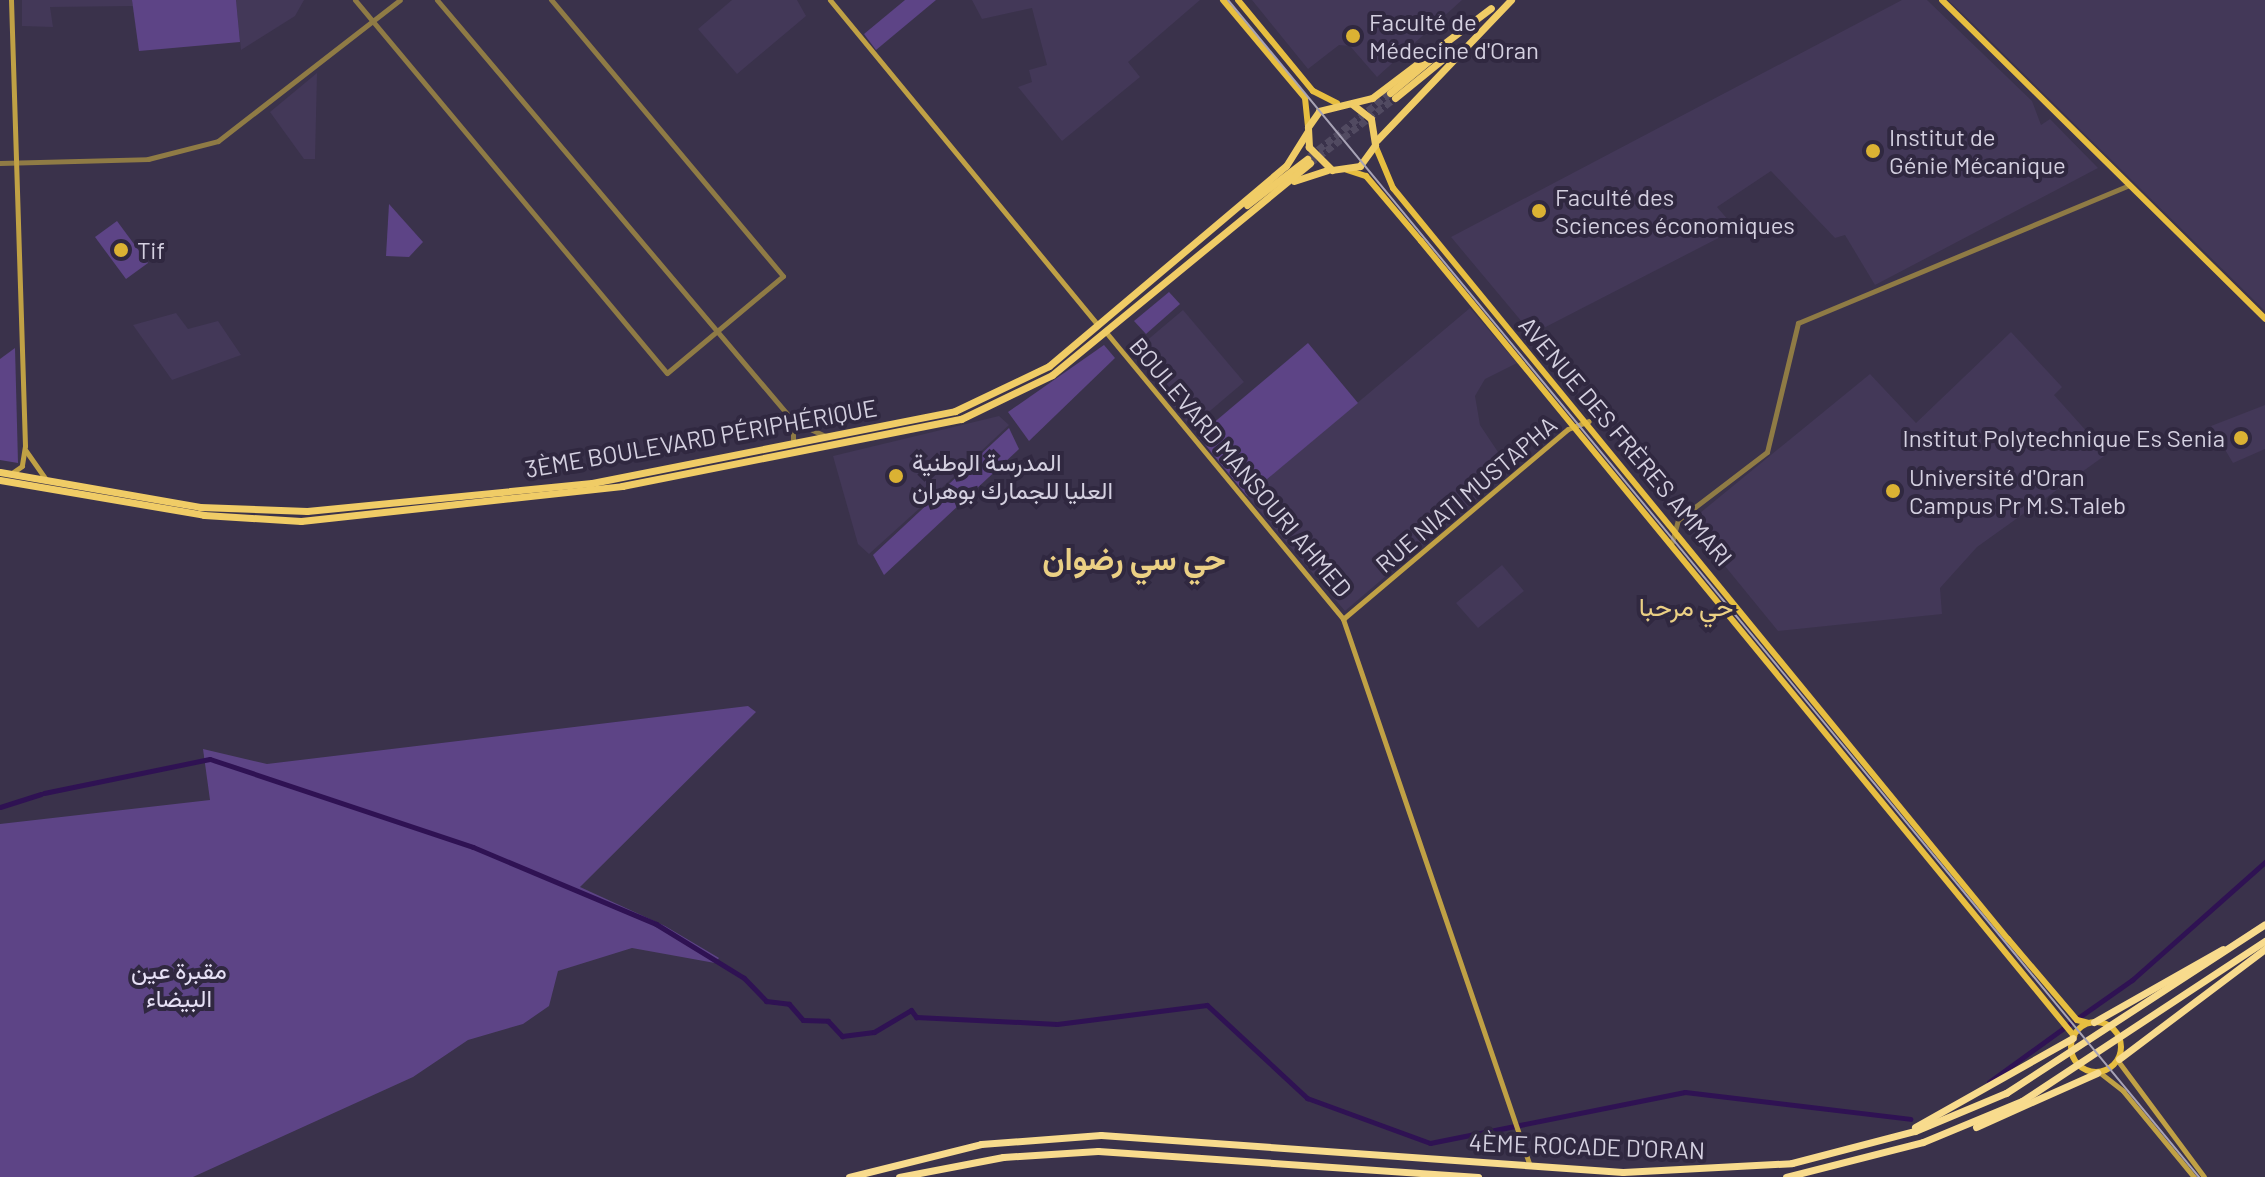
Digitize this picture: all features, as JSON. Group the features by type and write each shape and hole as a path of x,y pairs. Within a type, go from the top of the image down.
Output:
{"highway":[{"path":"1480,29 1392,95 1499,0"},
{"path":"1198,255 1297,179 1332,170 1347,170 1511,0"},
{"path":"1332,170 1312,154 1308,129 1337,103 1352,104 1372,98 1491,8"},
{"path":"1352,104 1371,119 1375,144"},
{"name":"3ÈME BOULEVARD PÉRIPHÉRIQUE","path":"4,473 200,507 307,511 592,483 790,446 1003,394 1098,325 1216,228 1295,158 1308,129"},
{"name":"3ÈME BOULEVARD PÉRIPHÉRIQUE","path":"0,480 267,521 595,490 961,419 1022,394 1108,335 1308,161 1216,228"},
{"name":"4ÈME ROCADE D'ORAN","path":"849,1177 981,1144 1101,1135 1530,1166 1715,1171 1866,1146 1951,1119 2064,1061 2265,924"},
{"path":"2092,1023 2257,930"},
{"path":"1901,1149 1981,1120 2072,1074 2265,941"},
{"path":"2118,1060 2265,949"},
{"path":"1866,1146 1964,1104 2072,1034"},
{"path":"1786,1177 1901,1149 2006,1116 2098,1072"},
{"name":"4ÈME ROCADE D'ORAN","path":"899,1177 1003,1157 1098,1151 1476,1177"},
{"path":"1409,1172 1417,1177"}],"main road":[{"path":"4,473 22,466 25,446 19,163 11,0"},
{"path":"830,0 1098,325"},
{"path":"1223,0 1305,98 1308,129"},
{"path":"1238,0 1313,91 1337,103"},
{"path":"1942,0 2265,319"},
{"name":"AVENUE DES FRÈRES AMMARI","path":"1375,144 1393,188 1589,421 2075,1017 2092,1023"},
{"name":"AVENUE DES FRÈRES AMMARI","path":"1347,170 1366,176 1672,542 2072,1034"},
{"name":"BOULEVARD MANSOURI AHMED","path":"1108,335 1343,619"},
{"name":"RUE NIATI MUSTAPHA","path":"1343,619 1576,427 1589,421"},
{"path":"25,446 35,472 66,485"},
{"path":"1343,619 1530,1166"},
{"path":"2194,1177 2098,1072 2073,1059 2072,1034 2092,1023 2115,1031 2118,1060 2204,1177"},
{"path":"2098,1072 2118,1060"}],"street":[{"path":"355,0 667,373 783,276 551,0"},
{"path":"0,163 148,159 210,144 263,112 400,0"},
{"path":"437,0 793,421 797,433 790,446"},
{"path":"1672,542 1676,527 1684,517 1767,452 1798,323 2129,185"},
{"path":"793,421 830,437"}],"shaded area":[{"path":"22,0 132,0 133,6 50,7 53,27 22,26"},
{"path":"236,0 304,0 295,16 241,50"},
{"path":"732,0 797,0 806,16 737,74 698,29"},
{"path":"972,0 1200,0 1128,62 1140,77 1062,141 1018,87 1032,82 1029,70 1047,65 1032,8 982,19"},
{"name":"Faculté de Médecine d'Oran","path":"1252,0 1462,0 1377,77 1350,46 1339,45 1308,69"},
{"name":"Institut de Génie Mécanique","path":"1902,0 1927,0 2032,101 2041,125 2050,119 2098,168 1875,285 1845,235 1835,238 1771,171 1717,207 1736,229 1532,334 1451,237"},
{"path":"1948,0 2265,0 2265,311 1966,17"},
{"path":"317,73 315,159 304,159 270,112"},
{"path":"1470,308 1517,363 1485,379 1475,396 1480,425 1510,470 1345,611 1247,496"},
{"path":"1183,310 1244,382 1191,427 1132,353"},
{"path":"176,313 188,329 218,321 241,355 172,380 133,325"},
{"name":"Université d'Oran Campus Pr M.S.Taleb","path":"2011,332 2062,387 2054,395 2107,454 1977,547 1940,588 1942,614 1778,631 1689,522 1870,374 1916,423"},
{"name":"Institut Polytechnique Es Senia","path":"2265,405 2265,449 2233,463 2211,426"},
{"name":"المدرسة الوطنية العليا للجمارك بوهران","path":"999,416 1009,425 931,498 869,554 858,544 833,456"},
{"path":"1502,565 1524,591 1478,628 1456,603"}],"green space":[{"path":"132,0 236,0 240,42 139,51"},
{"path":"905,0 936,0 876,50 864,34"},
{"path":"389,204 423,242 409,257 386,256"},
{"name":"Tif","path":"117,221 148,263 126,279 95,237"},
{"path":"1169,292 1180,304 1146,334 1134,321"},
{"path":"1308,343 1358,403 1247,496 1198,436"},
{"path":"1104,345 1115,358 1029,441 1008,412"},
{"path":"15,348 18,463 0,460 0,359"},
{"path":"1009,428 1019,449 884,575 873,555"},
{"name":"مقبرة عين البيضاء","path":"748,706 756,712 580,887 665,926 719,958 715,963 632,948 558,971 549,1006 523,1024 468,1040 413,1077 193,1177 0,1177 0,824 210,800 203,749 267,764"}],"waterway":[{"path":"44,793 210,759 473,847 656,924 744,978 766,1001 789,1004 803,1020 828,1021 842,1036 874,1032 911,1010 916,1017 1057,1024 1207,1005 1307,1098 1430,1143 1685,1092 1910,1119"},
{"path":"0,807 41,794"},
{"path":"2075,1020 2132,980 2265,862"},
{"path":"1989,1082 2069,1024"}],"tunnel":[{"path":"1310,156 1390,93"},
{"path":"1310,163 1395,98"}],"tram line":[{"path":"1228,0 2199,1177"}],"place":[{"name":"Faculté de Médecine d'Oran","path":"1353,36"},
{"name":"Institut de Génie Mécanique","path":"1873,151"},
{"name":"Faculté des Sciences économiques","path":"1539,211"},
{"name":"Tif","path":"121,250"},
{"name":"Institut Polytechnique Es Senia","path":"2241,438"},
{"name":"المدرسة الوطنية العليا للجمارك بوهران","path":"896,476"},
{"name":"Université d'Oran Campus Pr M.S.Taleb","path":"1893,491"}],"district":[{"name":"حي سي رضوان","path":"1134,557"},
{"name":"حي مرحبا","path":"1686,606"}]}
